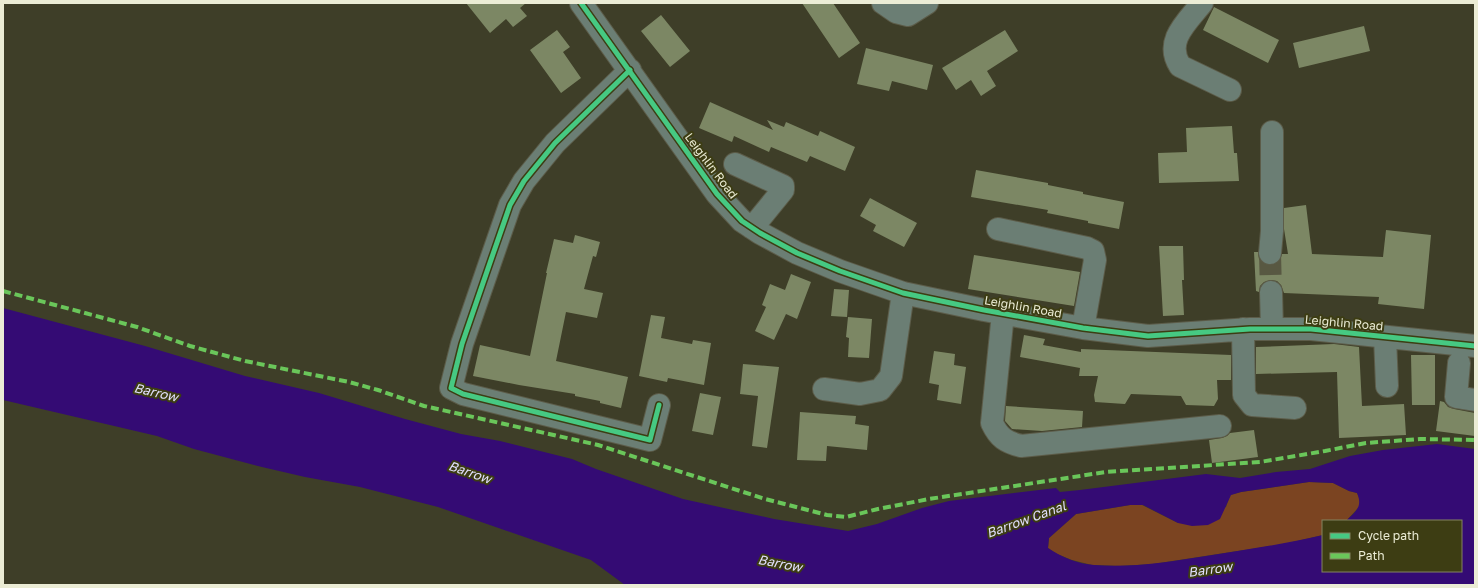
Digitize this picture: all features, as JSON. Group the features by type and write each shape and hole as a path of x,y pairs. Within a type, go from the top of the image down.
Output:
{"street":[{"name":"Leighlin Road","path":"581,3 647,94 716,194 742,221 797,253 840,271 903,293 1083,328 1148,336 1243,329 1311,329 1475,346"},
{"path":"882,3 896,12 908,15 928,3"},
{"path":"1202,3 1179,32 1173,47 1175,59 1180,66 1230,90"},
{"path":"630,70 555,144 524,181 510,205 462,344 451,388 462,394 650,440 659,405"},
{"path":"1270,253 1272,231 1272,132"},
{"path":"735,164 783,186 783,190 752,228"},
{"path":"998,229 1087,248 1093,251 1095,260 1083,328"},
{"path":"1271,292 1272,329"},
{"path":"824,388 860,394 880,390 891,376 903,293"},
{"path":"1003,313 992,424 997,434 1010,443 1021,446 1220,426"},
{"path":"1243,329 1244,395 1252,405 1295,408"},
{"path":"1385,337 1387,386"},
{"path":"1459,363 1456,397 1475,400"}],"shaded area":[{"path":"1309,482 1333,483 1349,491 1357,493 1360,500 1359,507 1347,520 1322,520 1322,535 1284,544 1153,564 1120,566 1092,565 1072,560 1057,554 1048,548 1049,538 1076,514 1130,505 1142,505 1178,523 1226,507 1230,495"}],"water":[{"path":"3,308 145,346 245,376 319,393 461,434 500,441 572,459 596,469 683,499 774,519 848,531 877,524 922,508 949,501 1056,488 1060,492 1080,490 1206,474 1240,478 1276,472 1310,469 1350,456 1383,450 1437,444 1475,449 1475,585 625,585 591,560 438,507 360,487 262,467 194,449 157,436 3,400","holes":["1309,482 1333,483 1349,491 1357,493 1359,505 1347,520 1462,520 1462,572 1322,572 1322,535 1279,544 1178,560 1122,566 1094,565 1076,562 1048,548 1049,538 1076,514 1130,505 1143,505 1178,523 1192,526 1208,525 1220,519 1231,495 1241,492"]}],"building":[{"path":"466,3 526,3 520,8 527,16 513,27 506,19 490,33"},
{"path":"802,3 833,3 860,43 839,58"},
{"path":"1214,7 1279,40 1268,63 1203,30"},
{"path":"661,15 690,51 670,67 641,31"},
{"path":"1364,26 1370,51 1299,68 1293,43"},
{"path":"557,30 570,47 563,52 581,78 561,93 530,50"},
{"path":"1005,30 1018,51 987,71 996,86 981,96 971,80 956,90 942,68"},
{"path":"866,48 933,65 927,90 892,81 889,91 857,84"},
{"path":"710,102 773,130 767,120 784,127 786,122 818,136 820,131 855,147 845,171 810,156 807,162 771,147 769,152 734,136 732,142 699,128"},
{"path":"1232,126 1234,153 1237,153 1239,181 1159,183 1158,153 1187,152 1186,128"},
{"path":"976,170 1048,183 1048,185 1083,192 1083,194 1124,202 1119,229 1047,213 1048,210 971,197"},
{"path":"870,198 917,223 904,247 873,231 876,225 860,216"},
{"path":"1306,205 1312,254 1383,257 1386,230 1431,235 1424,309 1378,304 1379,297 1284,293 1281,285 1277,281 1271,280 1264,282 1260,286 1259,292 1256,291 1254,252 1258,252 1259,259 1263,263 1269,265 1276,264 1280,260 1282,254 1288,254 1284,229 1284,208"},
{"path":"575,235 600,242 596,257 593,256 584,289 603,293 597,318 566,312 556,361 628,377 621,408 600,403 600,401 575,396 575,394 473,376 480,345 530,356 554,239 573,243"},
{"path":"1159,246 1183,246 1184,280 1182,280 1184,315 1163,316"},
{"path":"974,255 1080,272 1074,306 968,289"},
{"path":"791,274 811,282 797,319 786,314 774,340 755,331 766,307 762,305 770,284 785,290"},
{"path":"834,289 849,290 847,317 831,316"},
{"path":"651,315 665,317 661,338 692,344 693,340 711,343 704,385 668,378 667,382 639,376"},
{"path":"848,317 872,319 869,358 848,357 849,338 846,337"},
{"path":"1024,335 1045,339 1043,345 1081,352 1081,349 1231,355 1231,380 1217,380 1218,399 1214,406 1186,405 1181,396 1131,394 1125,404 1095,402 1094,395 1098,376 1079,376 1080,368 1020,357"},
{"path":"1334,344 1359,347 1362,406 1404,404 1406,435 1339,438 1337,372 1256,374 1256,347"},
{"path":"934,351 955,354 954,365 966,367 961,404 937,400 939,385 929,383"},
{"path":"1411,355 1435,355 1435,405 1412,405"},
{"path":"743,364 779,367 767,448 752,446 758,396 740,394"},
{"path":"700,393 721,397 713,435 692,431"},
{"path":"1440,401 1444,402 1448,407 1475,413 1475,436 1436,431"},
{"path":"1006,406 1083,411 1082,427 1042,431 1012,429 1005,421"},
{"path":"800,412 856,416 855,424 869,426 867,450 827,446 826,461 797,460"},
{"path":"1254,430 1258,457 1212,463 1209,440 1222,438 1230,433"}],"tunnel":[{"path":"1270,253 1271,292"}],"marked path":[{"path":"3,291 137,327 190,346 245,361 349,382 378,390 424,406 598,445 765,499 827,515 846,517 929,499 1106,472 1260,462 1366,443 1420,439 1475,440"}],"cycle path":[{"path":"581,3 717,194 742,221 760,233 797,253 840,271 903,293 984,310 1083,328 1148,336 1250,329 1311,329 1475,346"},
{"path":"630,70 555,143 524,181 510,205 462,344 451,388 463,394 650,440 659,405"}],"water label":[{"name":"Barrow","path":"156,392"},
{"name":"Barrow","path":"470,472"},
{"name":"Barrow Canal","path":"1026,519"},
{"name":"Barrow","path":"780,563"},
{"name":"Barrow","path":"1210,569"}]}
